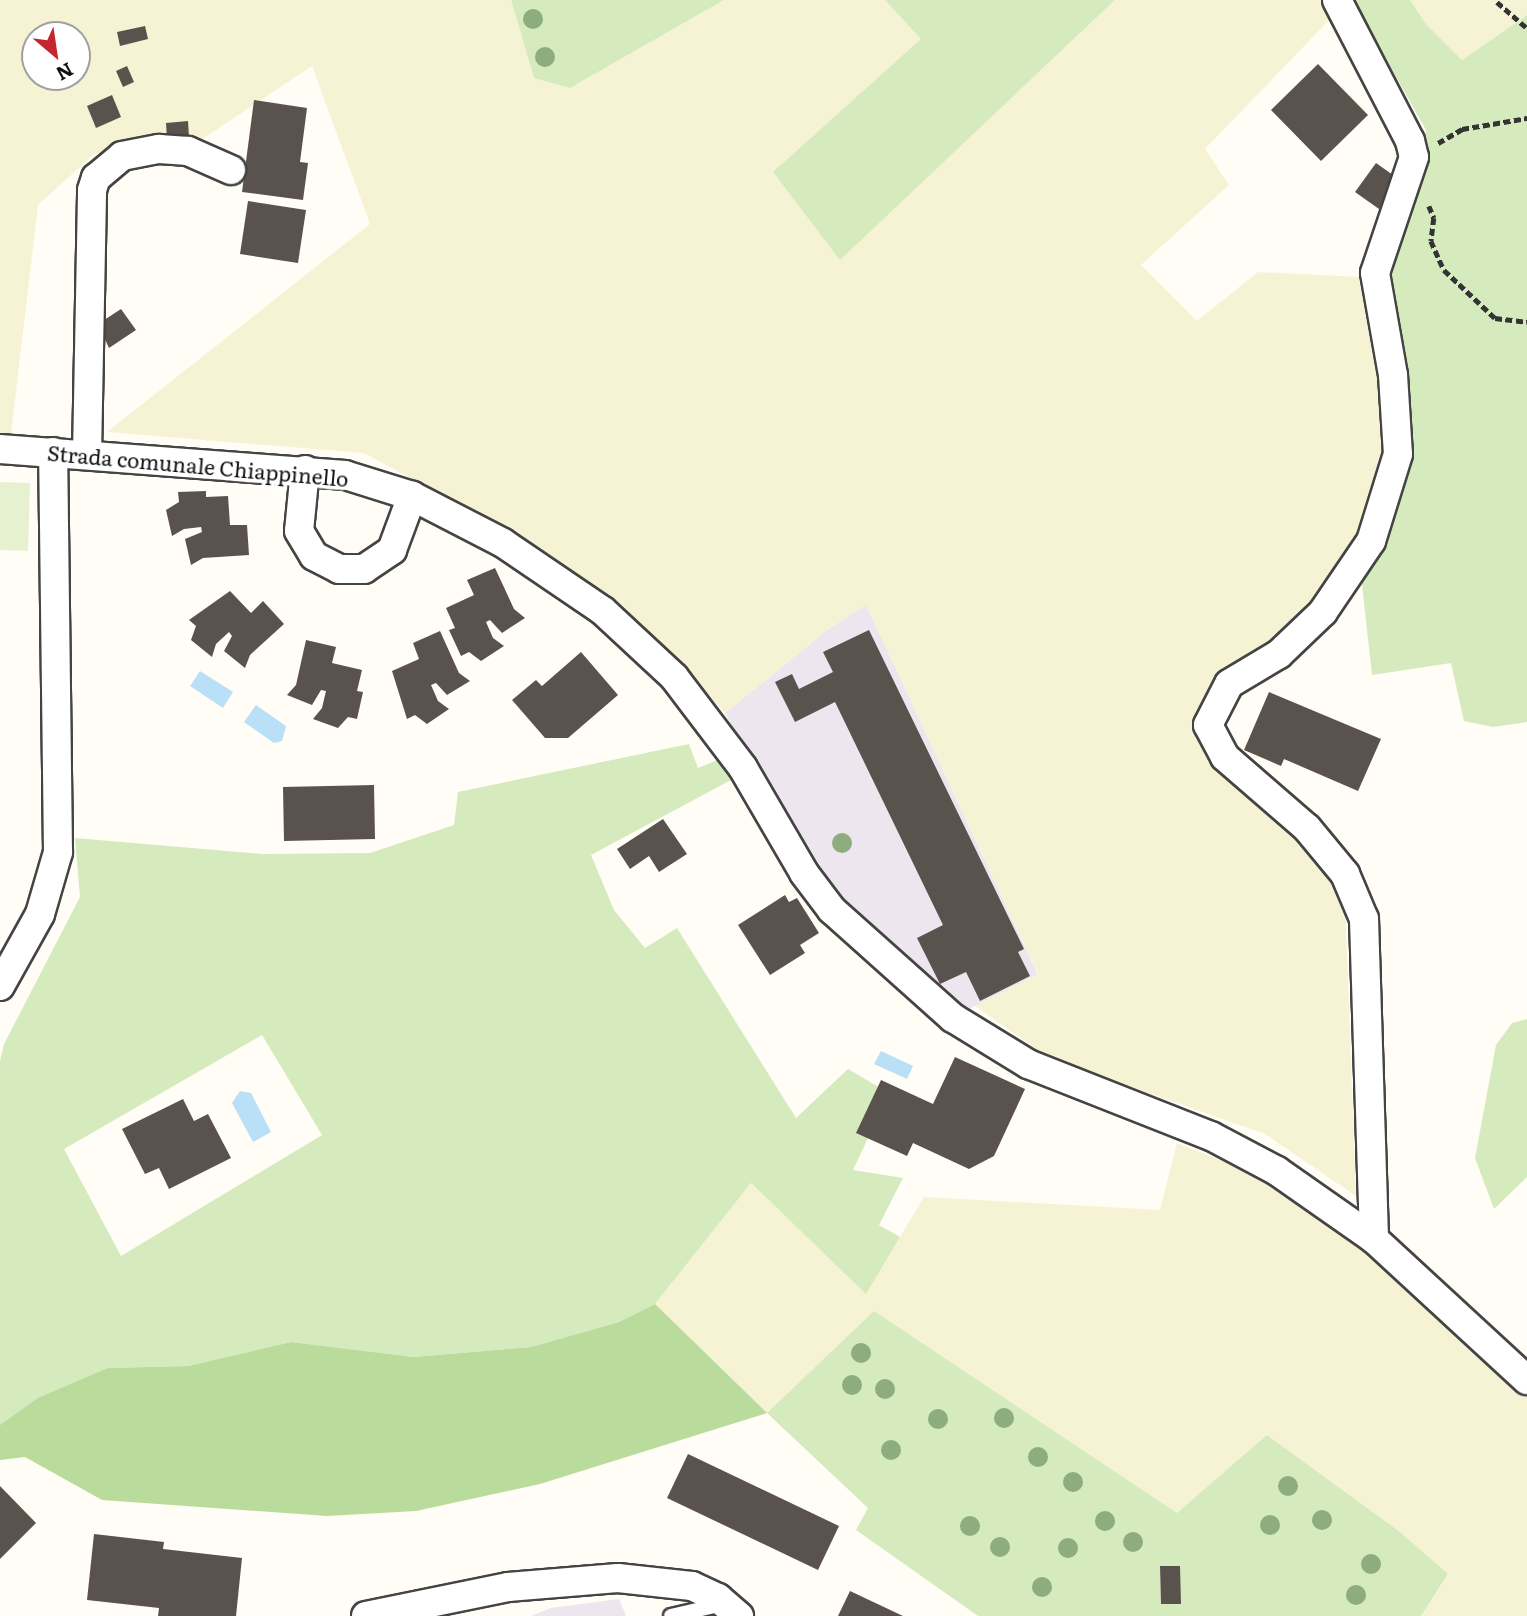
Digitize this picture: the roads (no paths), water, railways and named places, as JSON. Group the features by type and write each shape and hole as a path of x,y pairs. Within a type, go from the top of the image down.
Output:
{"street":[{"path":"1337,0 1410,141 1414,157 1375,272 1393,375 1398,454 1371,541 1323,612 1279,654 1229,684 1208,725 1226,757 1307,828 1345,874 1364,919 1374,1239"},
{"path":"87,455 92,190 96,178 122,156 159,149 188,151 231,170"},
{"name":"Strada comunale Chiappinello","path":"0,449 305,470 364,480 412,496 479,528 603,611 647,650 716,728 832,910 953,1018 1028,1064 1232,1146 1278,1171 1374,1239 1527,1380"},
{"path":"0,986 40,914 58,852 53,452"},
{"path":"305,470 299,531 314,556 339,569 364,569 392,550 412,496"},
{"path":"366,1616 508,1587 595,1579 685,1584 732,1610"}],"lane":[{"path":"671,1616 732,1610"}],"water":[{"path":"200,671 233,692 223,708 190,686"},
{"path":"256,705 286,726 282,741 274,743 244,722"},
{"path":"881,1051 913,1066 907,1079 874,1064"},
{"path":"240,1091 251,1093 271,1132 253,1142 232,1103"}]}
